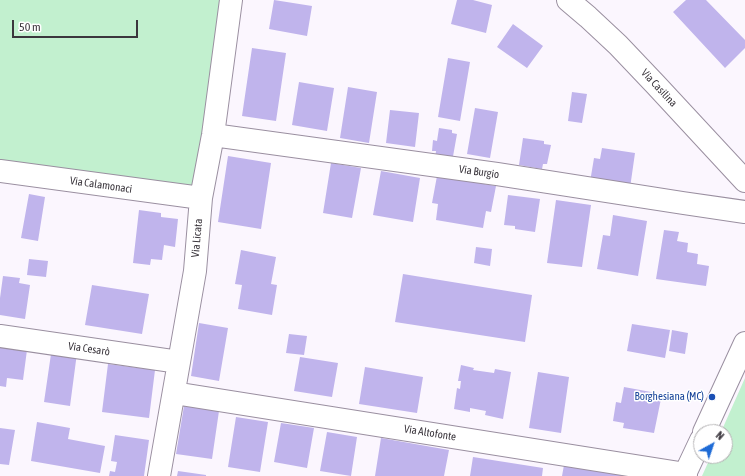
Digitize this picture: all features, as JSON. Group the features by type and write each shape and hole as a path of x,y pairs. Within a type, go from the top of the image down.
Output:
{"street":[{"name":"Via Licata","path":"159,476 195,271 201,198 213,135 231,0"},
{"name":"Via Casilina","path":"568,0 618,45 745,181"},
{"name":"Via Burgio","path":"213,135 497,174 745,212"},
{"name":"Via Calamonaci","path":"0,172 201,198"},
{"name":"Via Cesarò","path":"0,336 179,362"},
{"path":"708,424 745,343"},
{"name":"Via Altofonte","path":"174,393 685,475"},
{"path":"685,475 693,458"}],"green space":[{"path":"0,0 225,0 195,189 0,164"},
{"path":"745,378 745,476 702,476 707,464 733,464 733,424 725,424"}],"building":[{"path":"274,0 312,6 307,36 269,29"},
{"path":"457,0 473,0 492,5 486,33 451,24"},
{"path":"686,0 706,0 745,40 745,48 725,68 673,12"},
{"path":"513,24 543,46 527,68 497,47"},
{"path":"252,48 286,53 276,121 242,116"},
{"path":"448,58 470,62 460,121 438,117"},
{"path":"299,82 334,88 327,131 292,125"},
{"path":"348,87 377,92 369,143 340,138"},
{"path":"572,92 587,94 582,123 568,121"},
{"path":"475,108 498,112 490,158 467,154"},
{"path":"390,110 419,113 415,147 386,143"},
{"path":"439,128 452,130 452,133 457,134 452,162 435,159 436,151 432,151 433,140 437,141"},
{"path":"523,138 544,141 544,144 551,145 547,164 543,164 542,169 519,165"},
{"path":"602,148 635,153 630,188 590,182 594,158 600,159"},
{"path":"228,156 271,163 261,229 218,222"},
{"path":"331,163 361,168 352,218 323,213"},
{"path":"381,171 420,178 413,222 373,215"},
{"path":"437,176 496,186 491,212 486,211 483,228 436,220 438,204 432,203"},
{"path":"29,194 45,197 38,241 21,238"},
{"path":"508,195 540,199 535,232 515,229 515,226 504,225"},
{"path":"556,200 591,205 582,267 547,263"},
{"path":"139,210 161,213 161,217 178,219 175,247 164,245 162,260 151,259 150,265 133,263"},
{"path":"613,215 647,221 638,276 597,269 603,235 610,236"},
{"path":"664,230 679,232 677,241 688,243 687,252 698,254 697,264 709,266 706,286 656,279"},
{"path":"476,247 492,249 490,266 474,263"},
{"path":"241,250 276,257 271,284 277,285 272,315 238,309 242,285 235,284"},
{"path":"29,259 48,261 46,277 27,275"},
{"path":"403,274 532,295 525,342 395,322"},
{"path":"3,276 20,278 19,283 30,285 25,319 0,315 0,298"},
{"path":"92,285 149,294 142,334 85,325"},
{"path":"199,323 228,328 219,381 191,376"},
{"path":"632,324 670,330 665,358 627,351"},
{"path":"672,330 688,333 685,354 669,351"},
{"path":"289,334 307,336 304,355 286,353"},
{"path":"0,346 27,350 23,380 7,378 6,387 0,386"},
{"path":"77,353 70,406 44,402 51,354"},
{"path":"300,357 338,363 332,397 294,391"},
{"path":"108,364 155,370 149,418 102,412"},
{"path":"461,365 474,368 473,370 494,373 495,369 511,372 503,419 485,415 486,411 470,408 470,412 454,409 457,388 460,389 461,381 458,381"},
{"path":"365,367 423,377 417,413 359,404"},
{"path":"538,372 569,377 561,433 529,428"},
{"path":"624,387 662,394 654,433 623,428 624,423 613,421 616,402 621,403"},
{"path":"184,406 219,411 212,459 176,454"},
{"path":"236,417 268,422 260,472 228,467"},
{"path":"37,422 70,428 68,439 105,446 100,473 31,461"},
{"path":"281,423 314,428 307,468 274,462"},
{"path":"0,428 15,430 9,465 0,464"},
{"path":"327,432 357,437 351,476 320,471"},
{"path":"115,435 149,440 144,476 109,476 110,471 115,472 117,462 111,461"},
{"path":"381,438 449,450 444,476 375,476"},
{"path":"473,457 543,468 542,476 470,476"},
{"path":"564,465 621,474 621,476 562,476"},
{"path":"178,471 206,475 206,476 177,476"}],"place":[{"name":"Borghesiana (MC)","path":"712,397"}]}
